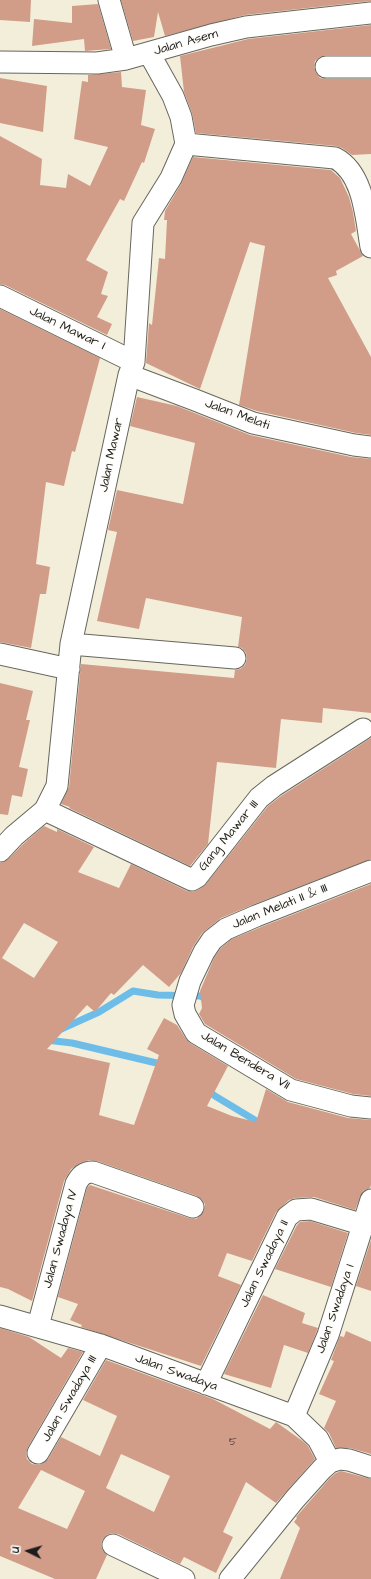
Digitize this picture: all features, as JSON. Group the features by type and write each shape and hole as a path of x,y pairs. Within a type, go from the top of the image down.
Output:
{"street":[{"path":"109,0 126,60"},
{"name":"Jalan Asem","path":"0,62 97,63 126,60 211,35 246,27 371,13"},
{"path":"149,53 173,96 180,117 186,144 335,158 346,165 357,181 365,209 371,247"},
{"path":"326,67 371,68"},
{"name":"Jalan Mawar","path":"0,851 14,836 45,810 57,786 71,644 132,368 143,223 171,178 186,144"},
{"name":"Jalan Mawar I","path":"0,296 132,368"},
{"name":"Jalan Melati","path":"132,368 195,400 253,423 354,445 371,447"},
{"path":"71,644 236,658"},
{"path":"0,654 69,669"},
{"name":"Gang Mawar III","path":"45,810 192,880 197,877 259,798 293,774 363,729"},
{"name":"Jalan Melati II & III","path":"190,981 204,952 212,940 226,929 371,871"},
{"name":"Jalan Bendera VII","path":"190,981 183,1005 196,1033 291,1090 351,1106 371,1108"},
{"name":"Jalan Swadaya IV","path":"38,1326 76,1184 82,1174 86,1172 93,1172 194,1207"},
{"name":"Jalan Swadaya I","path":"294,1416 328,1335 371,1200"},
{"name":"Jalan Swadaya II","path":"206,1384 287,1217 301,1208 310,1209 364,1225"},
{"name":"Jalan Swadaya","path":"0,1316 101,1345 294,1416 318,1439 330,1462"},
{"name":"Jalan Swadaya III","path":"38,1453 101,1345"},
{"path":"230,1579 313,1478 330,1462 340,1459 349,1460 371,1468"},
{"path":"113,1545 184,1579"}],"building":[{"path":"0,0 31,0 30,22 0,20"},
{"path":"121,0 371,1 245,15 165,36 158,12 154,37 133,41"},
{"path":"98,4 111,49 85,51 84,39 32,46 34,19 72,23 72,6"},
{"path":"371,25 371,55 326,55 315,61 314,67 320,78 371,79 371,154 352,155 336,146 196,133 192,113 184,92 180,56 248,39"},
{"path":"121,72 122,87 146,90 141,125 155,129 144,163 142,162 124,201 120,199 86,260 108,272 101,294 108,296 97,317 112,324 107,335 5,285 0,284 0,136 42,159 40,185 66,188 68,174 90,186 108,147 74,139 82,81 88,82 88,75"},
{"path":"0,78 47,86 43,132 0,123"},
{"path":"193,157 331,170 340,178 349,197 353,212 356,231 351,234 363,256 336,271 337,275 328,278 371,357 371,435 257,411 239,405 265,246 250,242 200,389 146,363 149,323 152,325 159,258 165,259 167,220 164,220 165,211 181,184"},
{"path":"0,309 100,358 75,452 72,451 64,486 46,482 36,564 50,567 46,594 40,594 31,648 0,642"},
{"path":"137,397 177,406 250,435 351,457 371,459 371,713 323,708 322,723 281,719 276,768 217,762 208,844 190,866 61,804 69,787 81,664 234,678 235,670 240,669 245,665 247,659 246,653 242,648 238,647 242,617 146,598 139,629 97,621 117,532 108,530 117,490 183,504 195,443 130,426"},
{"path":"0,683 33,691 26,720 30,720 19,767 28,769 22,797 12,795 8,815 0,814"},
{"path":"371,738 371,859 221,918 202,933 193,947 181,973 169,987 143,965 114,995 111,993 95,1012 87,1005 47,1049 110,1063 99,1115 134,1125 159,1055 147,1049 164,1018 177,1025 190,1043 228,1066 207,1106 232,1116 256,1122 266,1089 288,1102 348,1118 371,1120 371,1185 370,1188 363,1191 355,1210 314,1197 295,1198 289,1200 276,1212 252,1261 227,1253 218,1276 241,1285 201,1366 81,1327 82,1325 70,1320 78,1304 58,1297 87,1188 90,1185 196,1219 204,1211 205,1204 197,1196 97,1161 89,1160 80,1163 71,1169 64,1181 32,1301 8,1289 0,1287 0,863 8,859 44,826 57,832 57,829 94,847 78,872 119,888 131,864 192,892 198,890 206,884 268,806","holes":["24,923 58,942 34,978 2,958"]},
{"path":"371,884 371,1096 353,1094 296,1079 205,1024 199,1014 202,1008 200,991 214,958 221,948 232,939"},
{"path":"310,1221 348,1233 331,1287 275,1269 297,1225 300,1222"},
{"path":"371,1240 371,1291 356,1286"},
{"path":"263,1295 305,1313 302,1323 318,1328 308,1353 284,1345 271,1388 224,1374"},
{"path":"0,1328 29,1337 61,1358 68,1348 83,1352 28,1447 26,1453 27,1459 32,1464 38,1465 44,1463 61,1437 100,1456 117,1416 83,1400 106,1360 213,1399 270,1429 276,1422 304,1442 315,1459 276,1503 246,1482 223,1532 233,1537 216,1573 184,1557 180,1564 118,1534 112,1533 107,1535 102,1540 101,1546 107,1555 96,1579 55,1579 0,1556","holes":["121,1454 170,1476 154,1512 106,1488","41,1470 85,1491 67,1529 18,1508"]},
{"path":"346,1331 371,1342 371,1454 350,1448 336,1448 329,1433 324,1428 336,1401 319,1394 334,1361 331,1360 340,1336 344,1337"},
{"path":"341,1471 371,1479 371,1579 280,1579 300,1528 294,1522 297,1518 296,1517 330,1478"}],"waterway":[{"path":"59,1030 99,1012 133,991 158,995 200,996 209,1000"},
{"path":"46,1040 72,1043 165,1065"},
{"path":"206,1089 263,1125"}]}
